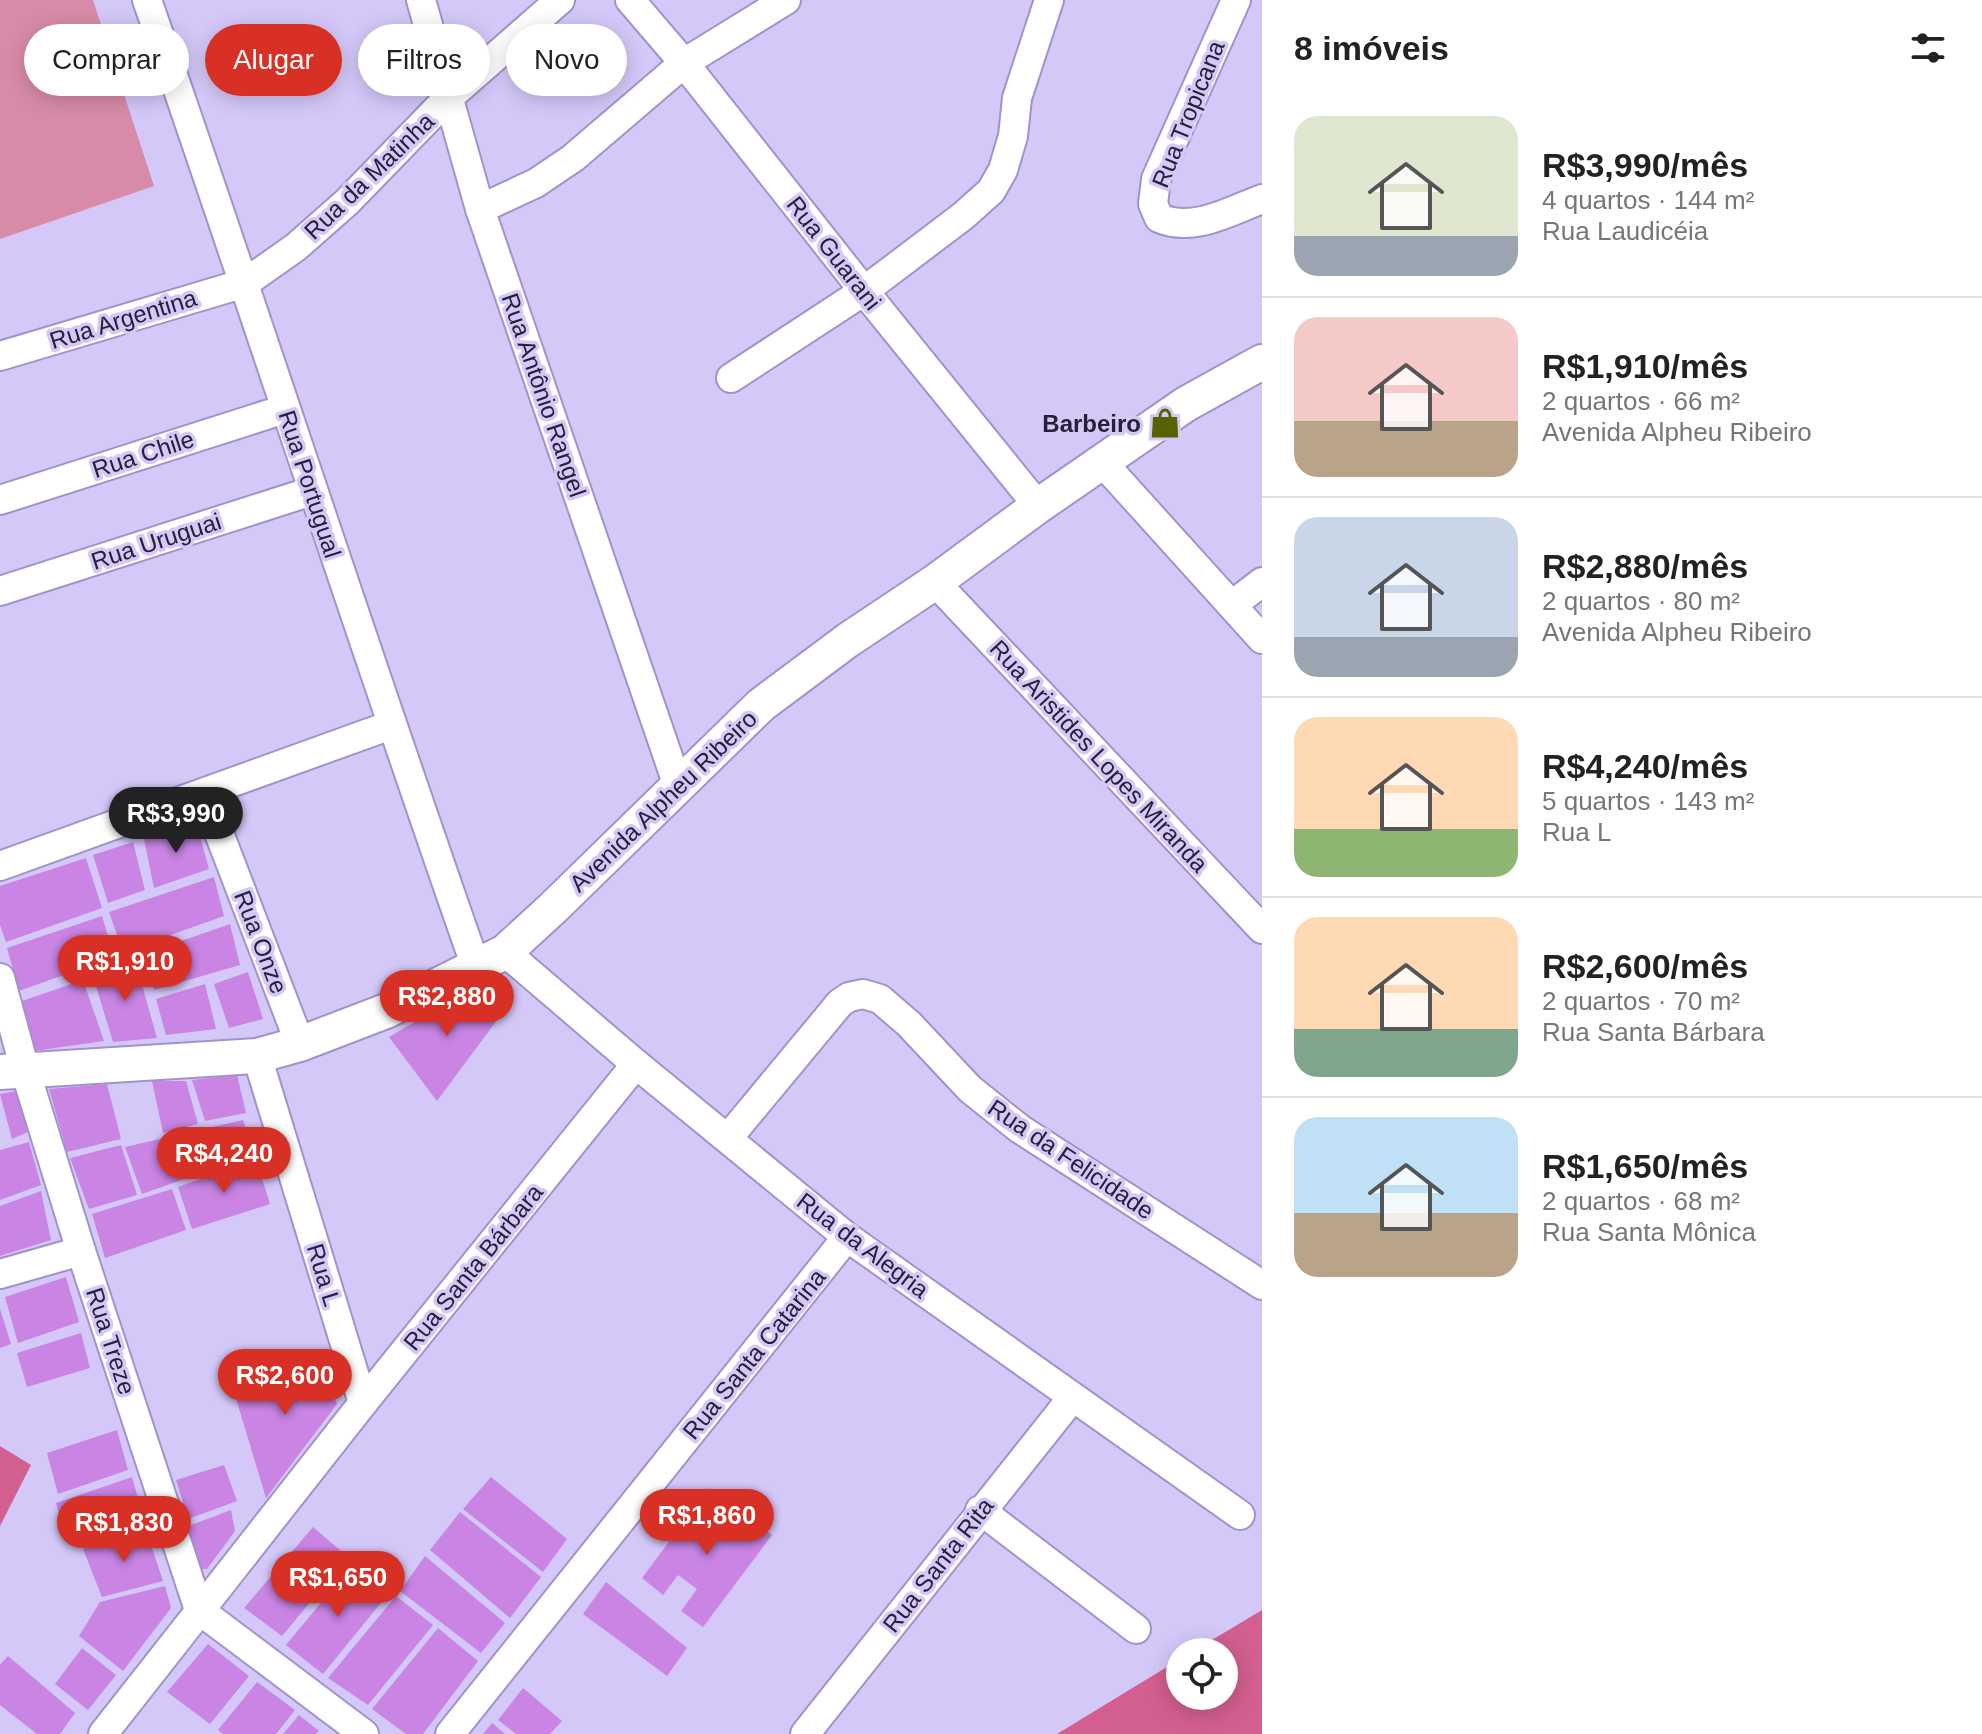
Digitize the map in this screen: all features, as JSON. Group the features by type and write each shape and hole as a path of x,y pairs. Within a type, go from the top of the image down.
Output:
{"street":[{"name":"Rua Portugual","path":"147,0 245,283 391,725 490,959"},
{"name":"Rua Antônio Rangel","path":"421,0 480,209 678,786"},
{"name":"Rua da Matinha","path":"245,283 296,247 347,202 447,99 560,0"},
{"name":"Rua Guarani","path":"630,0 684,63 1038,506"},
{"path":"480,209 536,183 573,158 684,63 786,0"},
{"path":"731,378 864,291 991,191 1003,170 1013,136 1017,98 1049,0"},
{"name":"Rua Tropicana","path":"1236,0 1156,179 1153,204 1159,218 1172,224 1198,223 1262,199"},
{"name":"Rua Argentina","path":"0,356 245,283"},
{"name":"Avenida Alpheu Ribeiro","path":"12,1071 257,1056 300,1044 386,1011 490,959 761,705 848,640 1186,404 1262,362"},
{"name":"Rua Chile","path":"0,500 285,409"},
{"path":"1102,462 1262,639"},
{"name":"Rua Uruguai","path":"0,591 312,491"},
{"name":"Rua Aristides Lopes Miranda","path":"935,582 1262,929"},
{"path":"1232,605 1262,582"},
{"path":"0,866 391,725"},
{"name":"Rua Onze","path":"204,794 300,1044"},
{"name":"Rua da Alegria","path":"490,959 636,1064 847,1237 1240,1515"},
{"name":"Rua Treze","path":"0,978 12,1071 81,1251 199,1610"},
{"name":"Rua da Felicidade","path":"728,1138 840,1003 863,994 880,999 909,1024 970,1089 1020,1129 1262,1285"},
{"name":"Rua L","path":"257,1056 363,1403"},
{"name":"Rua Santa Bárbara","path":"103,1734 363,1403 636,1064"},
{"name":"Rua Santa Catarina","path":"450,1734 847,1237"},
{"path":"0,1274 81,1251"},
{"name":"Rua Santa Rita","path":"805,1734 1072,1398"},
{"path":"980,1510 1136,1629"},
{"path":"199,1610 364,1734"}],"shaded area":[{"path":"0,0 93,0 101,24 24,24 24,96 124,96 154,186 0,239"},
{"path":"0,1446 31,1465 0,1526"},
{"path":"1262,1610 1262,1734 1057,1734 1166,1668 1166,1710 1238,1710 1238,1638 1215,1638"}],"building":[{"path":"196,822 209,869 154,888 144,839"},
{"path":"133,842 145,890 108,903 93,855"},
{"path":"86,858 102,908 6,942 0,925 0,886"},
{"path":"214,877 224,916 123,952 109,912"},
{"path":"102,916 114,957 19,991 7,948"},
{"path":"230,924 240,965 154,990 144,954"},
{"path":"135,960 157,1038 113,1042 92,973"},
{"path":"248,972 263,1019 229,1028 214,984"},
{"path":"83,980 104,1041 34,1051 22,1001"},
{"path":"205,984 216,1029 166,1035 156,999"},
{"path":"480,984 503,1012 437,1101 389,1037"},
{"path":"237,1075 246,1113 205,1121 192,1080"},
{"path":"152,1081 186,1081 198,1124 163,1133"},
{"path":"107,1084 121,1139 67,1152 49,1089"},
{"path":"17,1091 28,1132 12,1139 0,1094"},
{"path":"243,1120 254,1154 142,1194 125,1147"},
{"path":"29,1142 41,1185 0,1200 0,1150"},
{"path":"121,1145 137,1195 89,1209 70,1158"},
{"path":"256,1159 270,1204 192,1229 178,1187"},
{"path":"172,1189 186,1230 105,1258 92,1214"},
{"path":"41,1191 51,1240 0,1256 0,1206"},
{"path":"66,1277 79,1322 18,1343 5,1297"},
{"path":"0,1309 11,1344 0,1348"},
{"path":"81,1333 90,1368 27,1387 17,1353"},
{"path":"322,1358 337,1404 266,1498 234,1392"},
{"path":"117,1430 128,1470 58,1494 47,1453"},
{"path":"224,1465 237,1501 188,1519 176,1480"},
{"path":"132,1477 143,1516 67,1541 56,1503"},
{"path":"491,1477 567,1539 543,1572 463,1509"},
{"path":"709,1488 732,1505 715,1528 732,1541 749,1518 772,1535 703,1627 681,1611 697,1589 678,1575 663,1595 642,1578"},
{"path":"231,1510 235,1531 207,1569 198,1569 186,1527"},
{"path":"460,1512 541,1577 510,1618 430,1550"},
{"path":"313,1527 348,1557 282,1636 244,1608"},
{"path":"146,1530 163,1581 102,1597 83,1549"},
{"path":"425,1556 505,1623 481,1653 400,1591"},
{"path":"354,1563 389,1593 323,1674 286,1645"},
{"path":"606,1582 687,1648 667,1676 583,1614"},
{"path":"165,1586 171,1608 123,1671 79,1636 100,1602"},
{"path":"396,1596 433,1625 368,1705 328,1678"},
{"path":"438,1628 478,1661 423,1734 406,1734 372,1709"},
{"path":"208,1644 249,1676 210,1724 167,1692"},
{"path":"82,1648 116,1675 88,1710 55,1684"},
{"path":"8,1656 75,1713 60,1734 37,1734 0,1705 0,1665"},
{"path":"257,1682 295,1710 276,1734 223,1734 218,1730"},
{"path":"523,1688 562,1721 550,1734 516,1734 498,1720"},
{"path":"299,1715 319,1731 316,1734 283,1734"},
{"path":"492,1723 505,1734 483,1734"}],"place":[{"name":"Barbeiro","path":"1165,423"}]}
